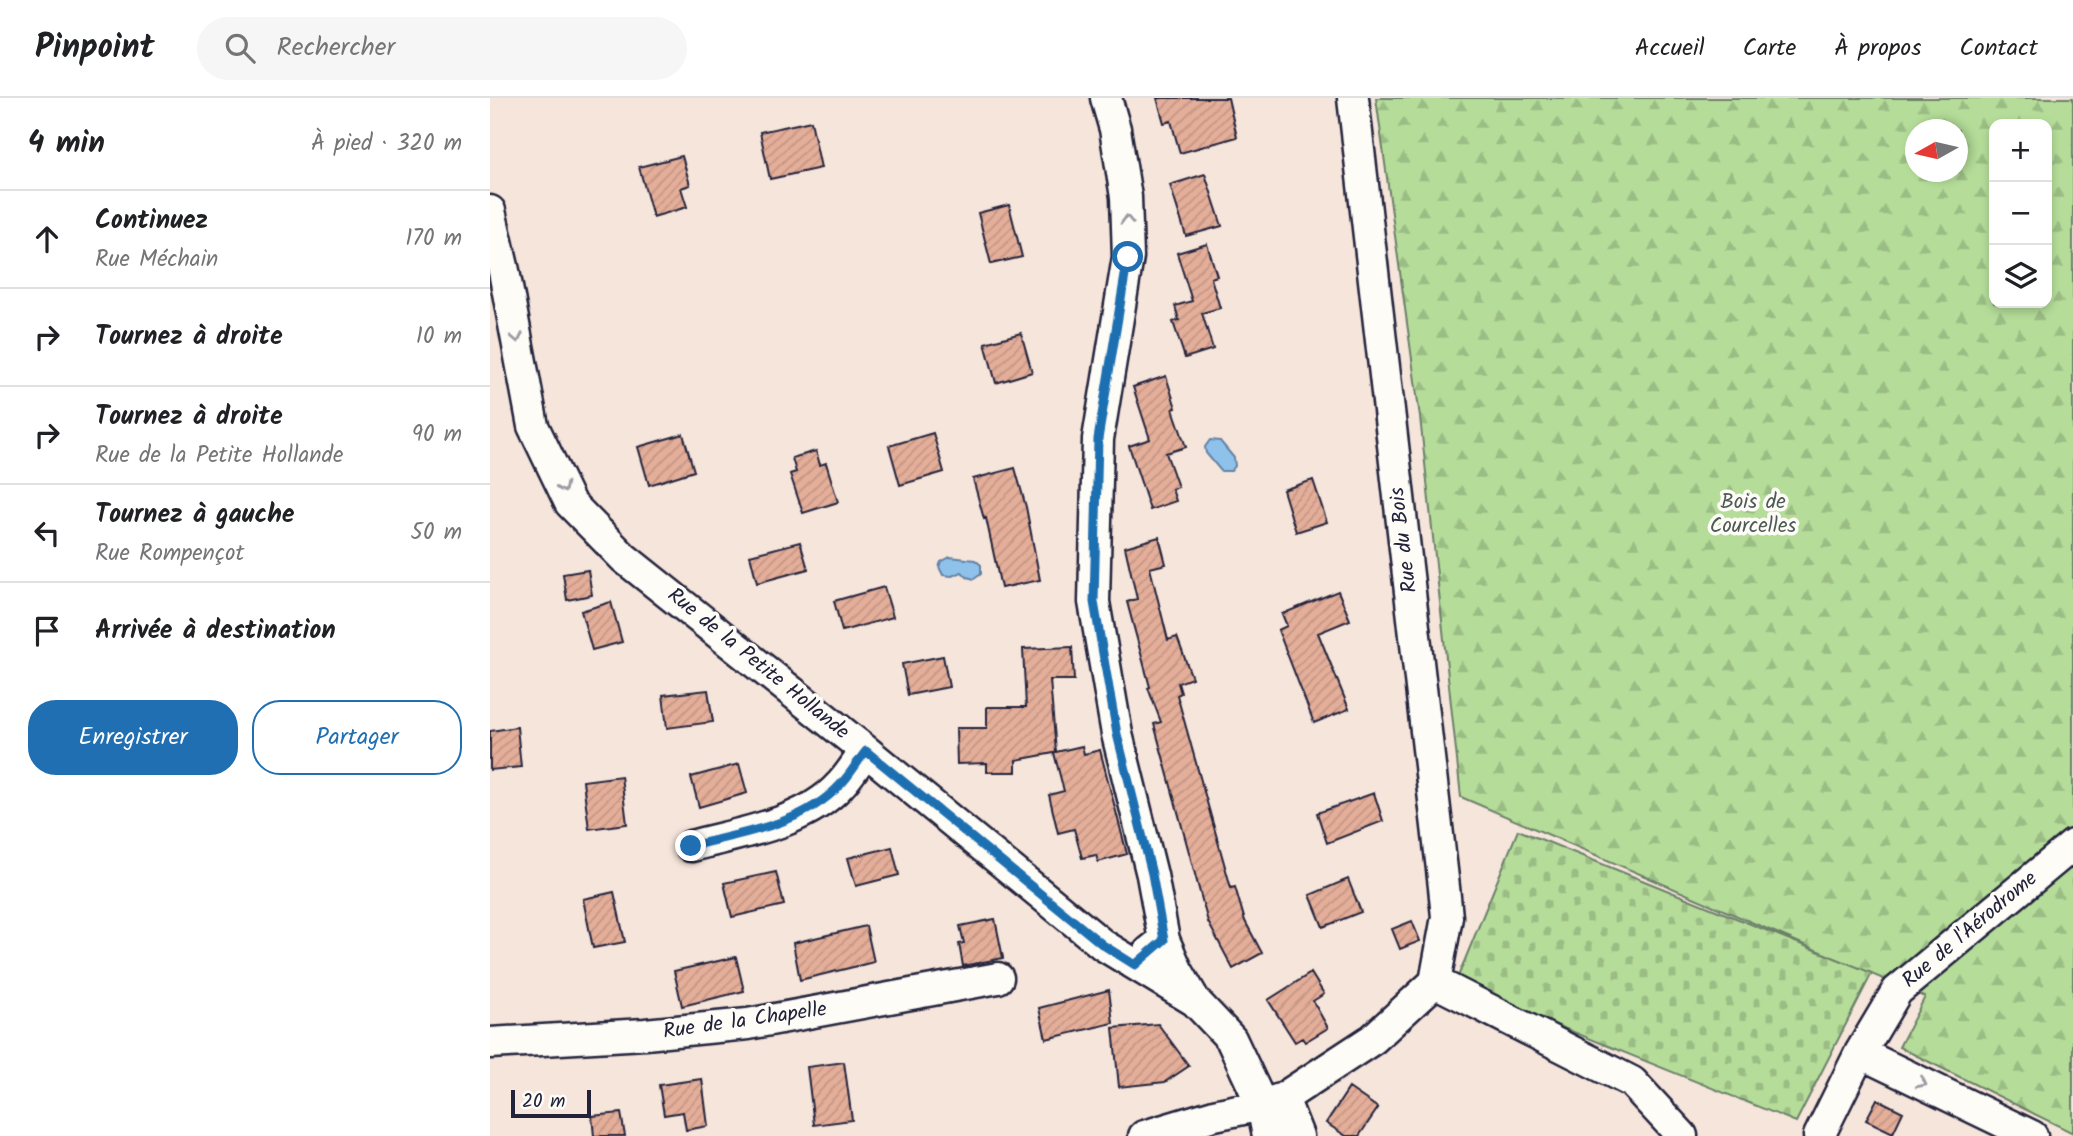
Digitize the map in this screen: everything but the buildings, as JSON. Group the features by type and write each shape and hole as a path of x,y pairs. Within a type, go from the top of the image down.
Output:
{"street":[{"path":"1107,98 1126,197 1128,257 1098,439 1094,602 1117,734 1152,874 1164,940 1177,970 1195,1001 1231,1039 1298,1136"},
{"name":"Rue du Bois","path":"1353,98 1447,916 1435,982"},
{"name":"Rue de la Petite Hollande","path":"490,211 497,272 533,426 570,503 624,558 1103,945 1195,1001"},
{"path":"691,846 788,820 809,809 839,787 866,751"},
{"name":"Rue de l'Aérodrome","path":"1819,1136 1860,1053 1897,991 2073,845"},
{"path":"1135,965 1164,940"},
{"name":"Rue de la Chapelle","path":"490,1042 645,1034 748,1024 998,978"},
{"path":"1143,1136 1272,1101 1373,1039 1435,982 1632,1082 1682,1136"},
{"path":"1860,1053 2032,1136"},
{"path":"1268,1136 1272,1101"}],"green space":[{"name":"Bois de Courcelles","path":"1376,98 2073,98 2073,1133 1899,1047 1925,997 1461,797 1420,417"},
{"path":"1518,830 1872,973 1796,1122 1455,984"}],"water":[{"path":"1210,440 1220,441 1234,458 1235,466 1231,471 1221,471 1206,453 1205,447"},
{"path":"950,557 975,560 981,565 981,574 974,579 962,572 952,576 943,575 939,567 941,562"}],"route":[{"path":"691,846 788,820 809,809 839,787 866,751 1103,945 1135,965 1164,940 1152,874 1117,734 1094,602 1098,439 1128,257"}]}
